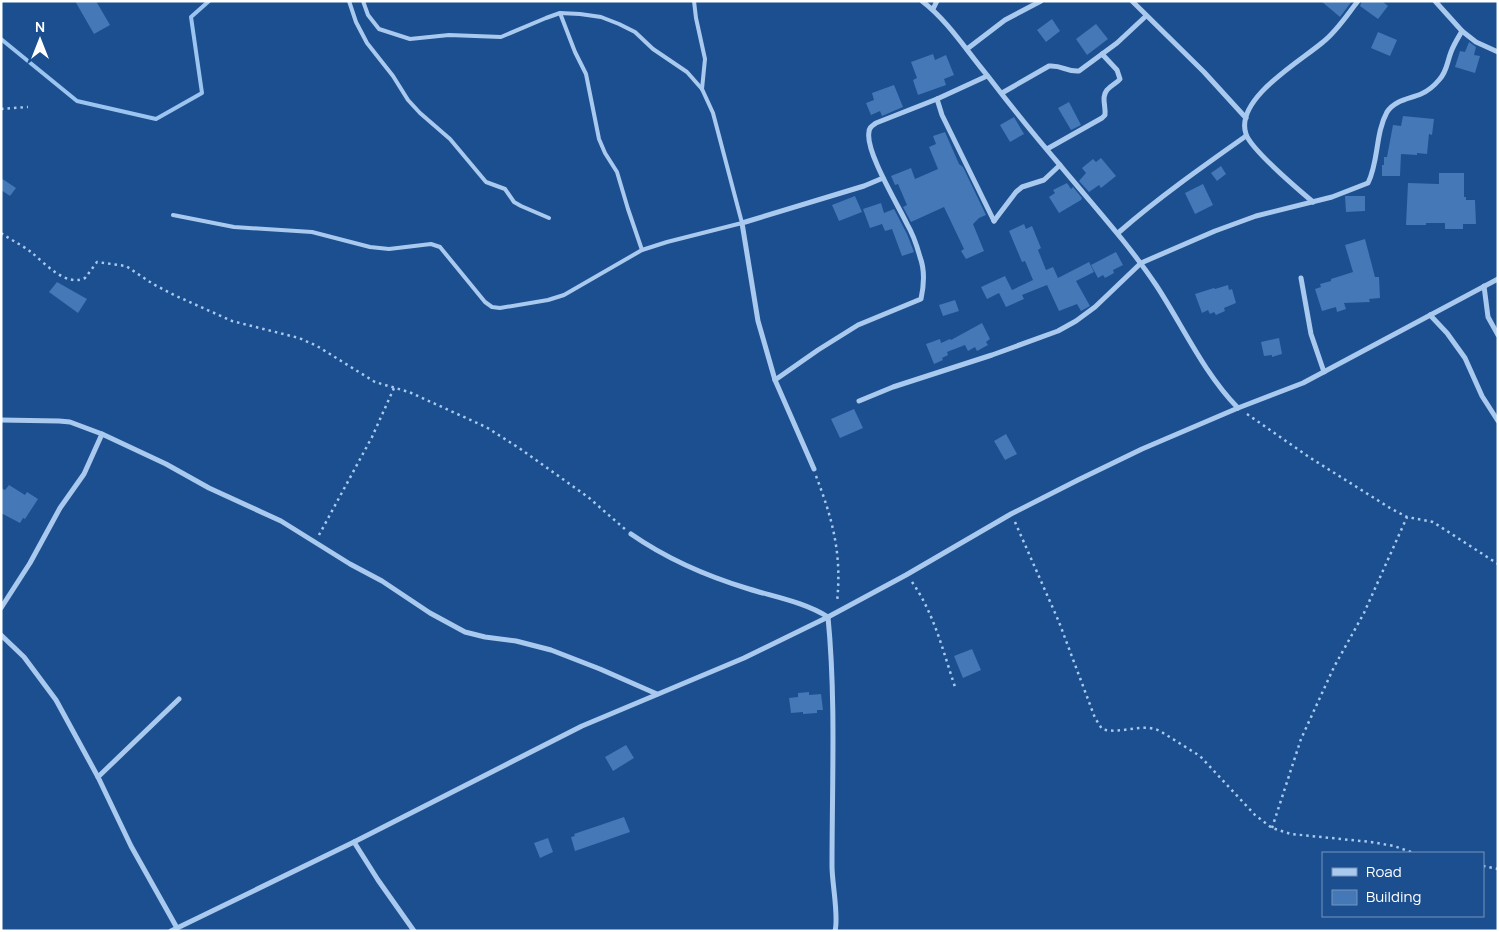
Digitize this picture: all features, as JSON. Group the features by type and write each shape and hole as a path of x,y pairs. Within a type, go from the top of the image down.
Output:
{"street":[{"path":"922,1 933,9 967,49 1060,165 1118,233 1166,300 1209,374 1238,408"},
{"path":"933,9 937,1"},
{"path":"967,49 1004,20 1041,1"},
{"path":"1132,1 1204,72 1246,118"},
{"path":"1313,202 1276,169 1246,136 1246,118 1256,98 1286,70 1334,32 1358,1"},
{"path":"1434,1 1462,32 1476,42 1498,52"},
{"path":"1002,93 1049,66 1058,65 1072,71 1079,71 1128,34 1146,16"},
{"path":"859,401 893,387 992,355 1058,331 1095,307 1141,263 1215,231 1256,216 1313,202 1368,183 1374,170 1383,122 1388,110 1396,103 1421,94 1441,79 1451,52 1462,32"},
{"path":"1047,149 1105,115 1105,94 1120,79 1117,70 1102,54"},
{"path":"775,380 858,325 921,299 924,276 920,258 909,227 878,167 868,138 870,127 987,76"},
{"path":"937,99 942,115 994,221 1016,192 1022,187 1044,180 1060,165"},
{"path":"1118,233 1142,211 1246,136"},
{"path":"814,469 775,380 758,321 742,223 864,186 883,178"},
{"path":"1301,278 1311,334 1324,372"},
{"path":"1,635 24,657 43,680 56,700 98,777 174,929 354,842 582,726 744,658 828,617 906,575 1011,514 1142,448 1303,383 1498,279"},
{"path":"1484,286 1488,317 1498,335"},
{"path":"1430,315 1447,333 1465,358 1482,396 1498,421"},
{"path":"1,420 58,421 87,428 102,434 296,529 382,581 430,614 465,632 533,644 600,669 657,694"},
{"path":"1,608 30,563 60,508 84,474 102,434"},
{"path":"630,534 654,550 725,582 806,605 828,617"},
{"path":"828,617 833,674 832,880 836,914 835,931"},
{"path":"98,777 179,698"},
{"path":"354,842 414,931"}],"lane":[{"path":"349,1 356,22 367,43 393,76 408,100 450,139 486,182 505,189 514,202 521,206 549,218"},
{"path":"173,215 234,227 312,232 379,248 389,249 431,244 440,247 485,302 492,307 500,308 548,300 564,294 642,250 742,223 713,113 702,89 687,72 653,49 635,32 601,17 560,13 501,37 449,35 410,39 379,28 368,16 363,1"},
{"path":"694,1 696,18 704,46 705,58 702,89"},
{"path":"560,13 586,74 599,139 617,172 642,250"}],"path":[{"path":"1,109 28,107"},
{"path":"1,233 30,251 66,278 74,281 86,278 93,265 99,261 126,266 174,295 245,325 299,338 317,346 375,382 457,413 499,435 588,497 630,534"},
{"path":"315,542 372,437 394,388"},
{"path":"1238,408 1309,457 1407,517 1433,522 1498,564"},
{"path":"814,469 826,504 839,560 836,611"},
{"path":"1011,514 1059,622 1095,718 1102,729 1114,731 1156,728 1200,756 1255,814 1272,828 1291,834 1379,843 1411,852"},
{"path":"1272,828 1301,739 1334,667 1364,614 1407,517"},
{"path":"906,575 919,593 935,626 955,687"},
{"path":"1484,866 1498,869"}],"building":[{"path":"75,1 96,1 110,25 94,34"},
{"path":"1321,1 1352,1 1340,17"},
{"path":"1362,1 1382,1 1388,6 1378,19 1360,6"},
{"path":"1052,19 1060,31 1046,42 1037,30"},
{"path":"1096,24 1108,39 1087,55 1076,39"},
{"path":"1378,32 1397,40 1390,56 1371,48"},
{"path":"1469,42 1476,47 1474,55 1480,56 1475,73 1455,67 1460,51 1465,52"},
{"path":"933,54 935,60 946,55 954,75 944,79 946,85 918,95 913,80 917,78 911,62"},
{"path":"894,85 903,107 882,116 880,111 871,115 866,103 874,100 872,93"},
{"path":"1069,102 1081,125 1071,130 1058,108"},
{"path":"1403,116 1434,119 1432,135 1429,134 1427,154 1401,154 1400,176 1382,176 1382,165 1384,165 1384,157 1387,157 1393,125 1401,126"},
{"path":"1014,117 1024,134 1010,142 1000,125"},
{"path":"945,132 959,164 963,167 986,215 979,218 973,224 984,251 966,259 961,251 964,249 944,207 911,222 903,207 907,205 898,184 895,185 891,176 911,168 915,179 938,169 929,147 936,144 933,136"},
{"path":"1101,158 1116,176 1101,188 1099,185 1089,192 1079,181 1086,173 1082,168 1093,159 1096,162"},
{"path":"1221,166 1226,174 1217,181 1211,173"},
{"path":"1439,173 1464,173 1464,197 1466,197 1466,200 1475,200 1476,224 1463,224 1463,229 1445,229 1445,223 1406,225 1408,183 1439,184"},
{"path":"1,178 16,188 10,196 1,190"},
{"path":"1067,183 1082,198 1059,213 1049,197 1055,193 1053,190"},
{"path":"1203,184 1213,205 1195,214 1185,193"},
{"path":"855,196 862,212 839,221 832,205"},
{"path":"1345,196 1365,196 1365,211 1346,212"},
{"path":"881,203 884,213 894,209 914,252 902,256 892,229 885,231 882,224 870,228 863,209"},
{"path":"1024,224 1026,229 1032,226 1041,248 1038,250 1046,270 1053,267 1058,278 1089,262 1094,272 1076,281 1090,306 1081,311 1077,304 1059,311 1047,285 1022,295 1024,299 1006,307 999,293 987,299 981,287 1005,276 1012,290 1033,280 1025,261 1022,262 1009,231"},
{"path":"1365,239 1375,277 1379,277 1380,298 1369,299 1370,302 1344,303 1346,309 1337,312 1336,307 1322,311 1315,289 1321,287 1320,284 1331,281 1331,279 1353,272 1345,245"},
{"path":"1116,252 1123,265 1113,270 1114,273 1105,278 1103,275 1098,278 1091,265"},
{"path":"57,282 87,299 78,313 49,292"},
{"path":"1228,285 1229,290 1232,289 1236,303 1224,308 1225,311 1216,315 1214,312 1210,314 1208,310 1202,313 1195,294"},
{"path":"955,300 959,311 943,316 939,305"},
{"path":"982,323 990,339 986,342 988,345 977,351 975,347 968,351 965,345 947,352 948,355 942,358 943,360 934,364 926,344 940,339 941,343 951,340"},
{"path":"1279,338 1282,354 1272,357 1272,355 1264,356 1261,342"},
{"path":"854,409 863,428 840,438 831,419"},
{"path":"1006,434 1017,454 1005,460 994,441"},
{"path":"9,485 25,495 27,492 38,499 25,519 23,518 20,523 1,513 1,488 5,490"},
{"path":"972,649 981,670 963,678 954,656"},
{"path":"809,692 809,695 821,694 823,710 817,710 817,713 791,713 789,698 798,697 798,693"},
{"path":"626,745 634,758 613,771 605,757"},
{"path":"624,817 630,832 575,851 571,837 575,836 574,834"},
{"path":"548,838 553,852 540,858 534,843"}],"waterway":[{"path":"1,39 77,101 156,119 202,93 191,17 209,1"}]}
